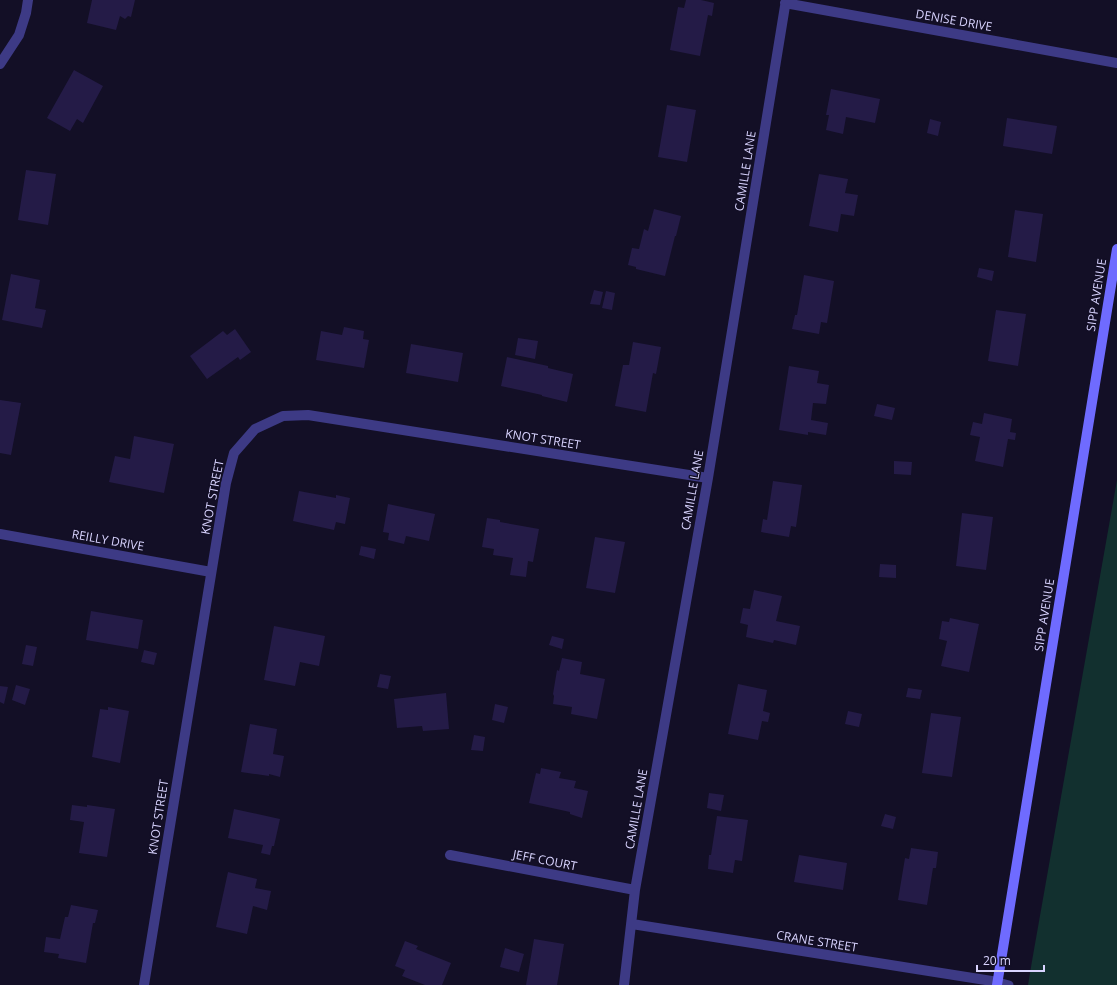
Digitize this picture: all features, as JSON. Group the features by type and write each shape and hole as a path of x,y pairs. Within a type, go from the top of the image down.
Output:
{"street":[{"path":"0,64 18,35 26,13 28,0"},
{"name":"DENISE DRIVE","path":"786,1 1117,63"},
{"name":"CAMILLE LANE","path":"624,985 635,890 708,478 786,1"},
{"name":"SIPP AVENUE","path":"997,984 1117,249"},
{"name":"KNOT STREET","path":"144,985 226,483 234,453 255,429 283,416 308,414 708,478"},
{"name":"REILLY DRIVE","path":"0,534 211,572"},
{"name":"JEFF COURT","path":"450,855 635,890"},
{"name":"CRANE STREET","path":"632,924 997,984"}],"lane":[{"path":"997,984 1009,985"}],"green space":[{"path":"1117,480 1117,985 1028,985 1032,961"}],"building":[{"path":"92,0 135,0 131,17 128,16 125,19 120,16 116,30 87,23"},
{"path":"686,0 701,0 714,3 712,16 708,15 700,56 670,50 678,7 684,8"},
{"path":"74,70 103,86 83,123 77,119 70,131 47,118"},
{"path":"831,89 880,99 875,123 846,117 843,134 826,130 829,115 826,115"},
{"path":"667,105 696,110 687,162 658,157"},
{"path":"1007,118 1057,126 1052,154 1003,146"},
{"path":"930,119 941,122 938,136 927,133"},
{"path":"26,170 56,174 48,225 18,220"},
{"path":"819,174 848,179 845,193 858,195 854,216 841,214 838,232 809,226"},
{"path":"654,209 681,216 665,276 636,269 636,267 628,265 632,248 639,249 644,229 648,231"},
{"path":"1015,210 1043,214 1036,262 1008,257"},
{"path":"979,268 994,271 992,281 977,277"},
{"path":"11,274 40,280 35,308 46,310 42,328 2,320"},
{"path":"804,275 834,281 827,323 821,322 819,334 792,329 795,315 797,315"},
{"path":"594,290 603,292 600,305 590,304"},
{"path":"606,291 615,293 612,310 602,308"},
{"path":"996,310 1026,314 1018,366 988,361"},
{"path":"344,327 364,331 363,339 369,340 364,368 316,360 321,331 342,335"},
{"path":"235,329 251,352 240,360 238,357 207,379 190,356 223,331 227,335"},
{"path":"518,338 538,341 535,359 515,355"},
{"path":"633,342 661,347 656,374 653,373 646,412 615,406 623,365 629,365"},
{"path":"411,344 463,353 458,382 406,373"},
{"path":"507,357 548,366 548,368 573,374 567,402 501,386"},
{"path":"789,366 819,371 817,383 829,385 826,404 813,403 811,420 828,423 826,435 808,432 808,435 779,430"},
{"path":"0,400 21,403 11,455 0,453"},
{"path":"877,404 895,408 892,420 874,416"},
{"path":"984,413 1012,419 1010,432 1016,433 1015,440 1008,439 1003,467 975,461 980,437 970,435 973,422 982,424"},
{"path":"134,436 174,444 164,493 109,482 115,456 130,459"},
{"path":"894,461 912,462 911,475 894,474"},
{"path":"773,481 802,485 796,527 791,526 789,537 761,532 763,519 767,520"},
{"path":"299,491 336,498 336,495 350,498 345,524 336,522 334,530 293,521"},
{"path":"388,504 435,514 429,541 406,536 404,544 388,540 389,533 383,532"},
{"path":"962,513 993,517 986,570 956,566"},
{"path":"487,518 500,520 500,522 539,529 533,562 528,561 526,577 510,575 513,558 493,555 494,549 482,547"},
{"path":"595,537 625,542 615,593 586,588"},
{"path":"361,546 376,549 374,559 359,555"},
{"path":"880,564 896,565 896,578 879,577"},
{"path":"754,590 782,596 776,621 800,626 796,645 774,640 773,643 746,637 748,625 740,623 743,608 750,609"},
{"path":"91,611 143,620 138,649 86,640"},
{"path":"950,618 979,624 969,672 941,666 947,641 939,639 942,621 949,622"},
{"path":"274,626 325,636 319,666 300,662 295,686 264,680"},
{"path":"552,636 564,639 562,649 549,645"},
{"path":"26,645 37,647 33,666 22,664"},
{"path":"144,650 157,653 154,665 141,662"},
{"path":"562,658 582,662 580,674 605,679 597,719 571,714 572,707 553,704 557,670 559,671"},
{"path":"380,674 391,676 388,689 377,687"},
{"path":"738,684 767,690 763,711 770,713 768,722 762,721 758,740 728,734"},
{"path":"16,685 30,689 25,705 12,700"},
{"path":"0,686 8,687 4,704 0,702"},
{"path":"908,688 922,690 920,699 906,697"},
{"path":"446,693 449,729 423,731 422,726 397,728 394,699"},
{"path":"495,704 508,707 504,723 492,720"},
{"path":"108,707 129,711 120,763 92,757 100,709 108,710"},
{"path":"848,711 862,714 859,727 845,724"},
{"path":"931,713 961,717 952,777 922,773"},
{"path":"250,724 277,729 273,754 284,756 280,777 269,774 269,776 241,772"},
{"path":"474,735 485,737 483,751 471,750"},
{"path":"541,768 561,772 559,778 576,781 574,788 588,791 582,818 570,814 570,812 529,803 536,773 540,774"},
{"path":"709,793 724,795 721,811 707,808"},
{"path":"72,805 87,807 87,805 115,809 107,857 79,853 84,822 70,820"},
{"path":"234,809 280,819 274,846 272,846 270,855 261,853 263,845 228,838"},
{"path":"885,814 896,817 893,829 881,826"},
{"path":"717,816 748,820 742,861 735,860 733,873 708,869 709,855 711,855"},
{"path":"911,848 938,852 936,868 933,868 927,905 898,900 905,858 909,859"},
{"path":"799,855 847,863 843,890 794,882"},
{"path":"228,872 257,879 255,888 271,891 267,910 253,906 247,934 216,927"},
{"path":"71,905 98,910 95,923 93,923 86,963 58,958 59,954 44,952 46,937 60,939 65,917 68,917"},
{"path":"534,939 564,944 557,985 526,985"},
{"path":"405,941 418,946 416,949 451,963 442,985 425,985 402,976 405,970 395,966"},
{"path":"505,948 524,954 519,972 500,967"}]}
